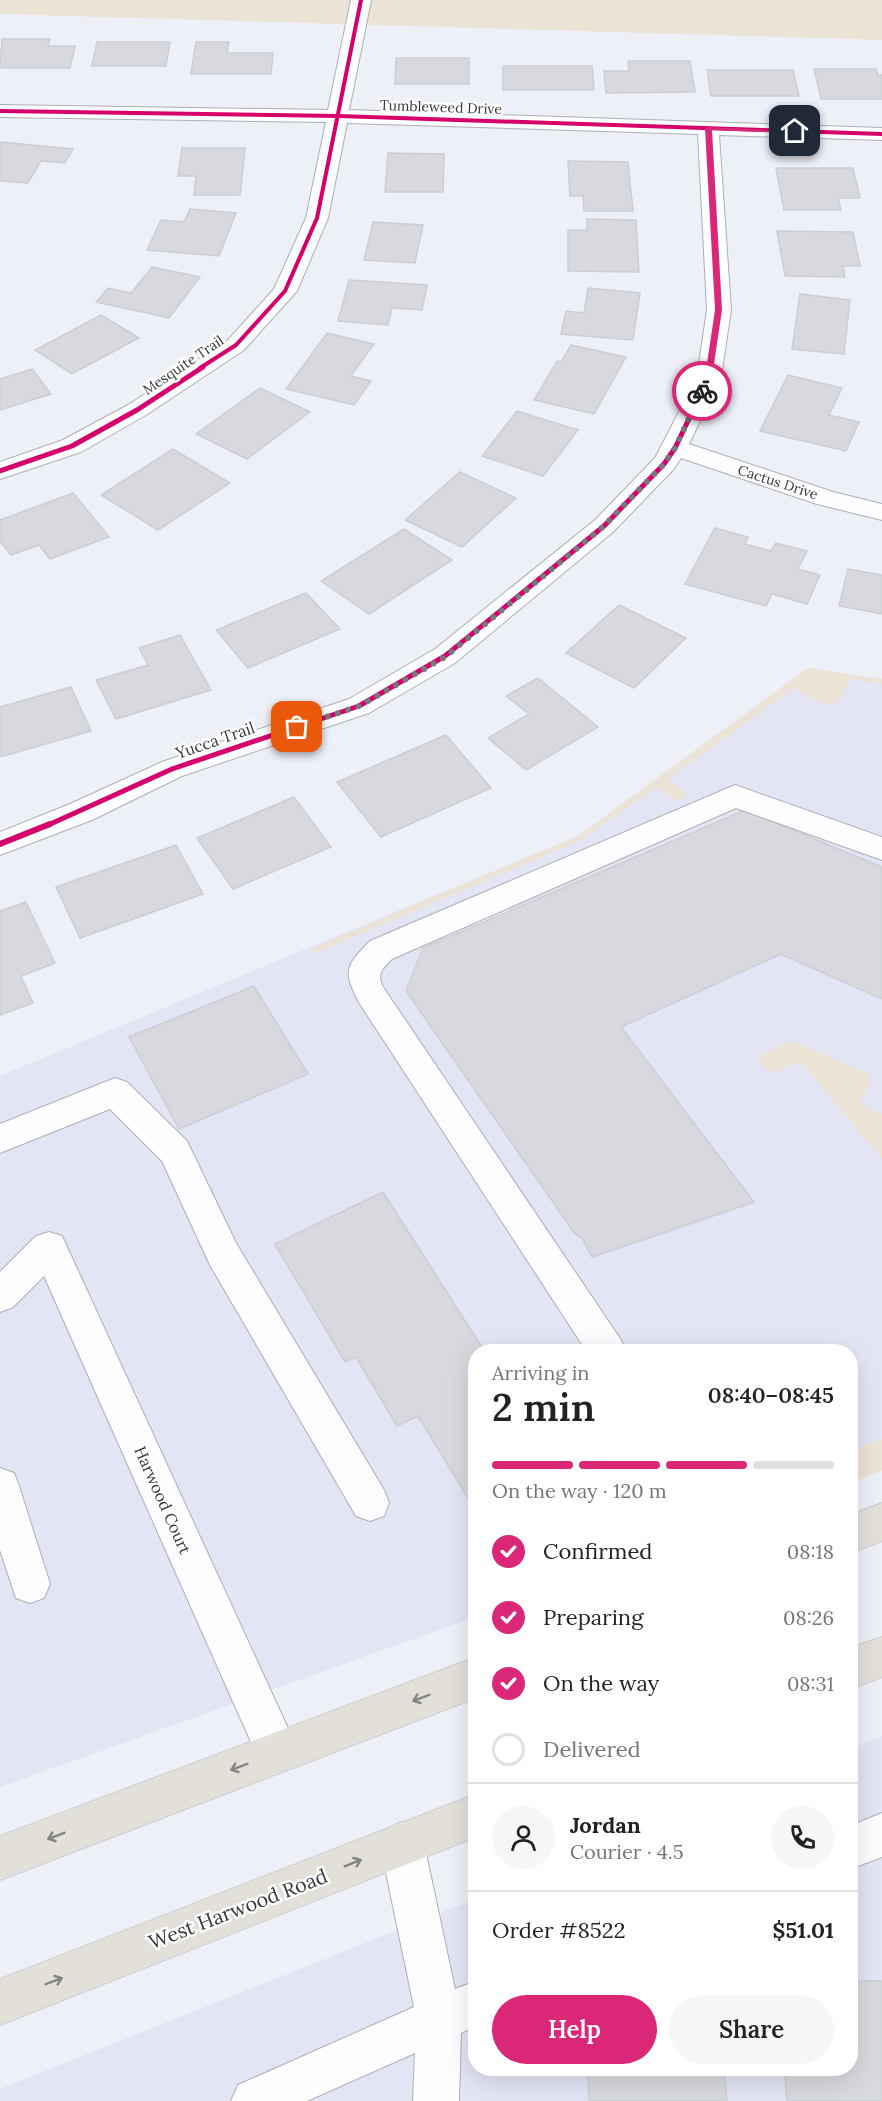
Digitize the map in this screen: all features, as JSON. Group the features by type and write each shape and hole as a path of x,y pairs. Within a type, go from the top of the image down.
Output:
{"main road":[{"path":"858,1531 882,1522"},
{"path":"858,1666 882,1657"},
{"path":"0,1858 468,1680"},
{"name":"West Harwood Road","path":"0,2002 468,1818"}],"street":[{"name":"Mesquite Trail","path":"0,471 72,446 137,410 236,345 285,291 317,219 361,0"},
{"name":"Tumbleweed Drive","path":"0,111 339,116 882,134"},
{"name":"Yucca Trail","path":"0,844 81,812 172,770 359,706 445,657 604,526 664,464 675,448 709,377 719,310 708,128"},
{"name":"Cactus Drive","path":"675,448 826,498 882,512"},
{"path":"603,1344 371,995 363,979 366,965 381,951 735,796 882,849"},
{"path":"0,1139 115,1092 175,1151 223,1254 370,1503"},
{"name":"Harwood Court","path":"0,1296 49,1247 277,1752"},
{"path":"0,1486 30,1584"},
{"path":"858,1845 882,1835"},
{"path":"402,1844 457,2010 436,2101"},
{"path":"254,2101 457,2010"}],"shaded area":[{"path":"0,0 882,0 882,40 0,14"},
{"path":"808,668 882,679 882,1469 858,1478 858,1344 468,1344 468,1620 0,1787 0,1076 578,836"},
{"path":"808,668 882,679 882,684 849,679 840,699 828,704 813,699 795,688 668,779 685,793 684,799 675,800 657,788 578,842 314,954 310,949 578,836"},
{"path":"788,1042 795,1042 867,1073 871,1082 860,1103 882,1114 882,1159 800,1061 783,1070 772,1072 763,1067 759,1060 761,1055"},
{"path":"882,1439 882,1471 858,1480 858,1448"},
{"path":"882,1736 882,2101 0,2101 0,2089 468,1902 468,2076 858,2076 858,1746"}],"building":[{"path":"2,39 50,39 48,46 75,46 70,68 0,68"},
{"path":"97,42 170,42 166,66 92,66"},
{"path":"196,42 229,42 227,53 273,53 271,74 191,74"},
{"path":"396,58 469,58 469,84 395,84"},
{"path":"628,61 690,61 695,92 606,93 604,71 629,71"},
{"path":"503,66 592,66 594,90 503,90"},
{"path":"814,69 876,69 878,75 882,75 882,99 821,99"},
{"path":"707,70 793,70 799,96 711,96"},
{"path":"0,142 73,149 65,163 41,161 28,183 0,181"},
{"path":"182,148 245,148 240,195 194,195 196,176 178,176"},
{"path":"388,153 444,154 443,192 385,192"},
{"path":"568,161 628,162 633,211 584,211 583,196 570,196"},
{"path":"776,168 853,168 860,198 838,198 841,210 784,210"},
{"path":"190,209 236,213 219,256 147,250 161,220 184,222"},
{"path":"587,219 636,220 639,272 568,271 568,230 587,230"},
{"path":"373,222 423,225 415,263 364,260"},
{"path":"777,231 853,232 860,266 843,266 845,277 785,276"},
{"path":"152,267 200,277 169,318 96,302 108,288 131,293"},
{"path":"349,280 427,285 422,310 392,308 388,325 338,321"},
{"path":"588,288 640,293 633,340 561,334 566,311 584,313"},
{"path":"800,294 850,300 844,354 792,349"},
{"path":"101,315 139,338 72,374 35,350"},
{"path":"327,333 374,344 351,376 371,381 354,405 286,389"},
{"path":"571,345 626,357 594,414 534,400 557,361 561,362"},
{"path":"32,369 51,394 0,410 0,379"},
{"path":"788,375 842,388 829,415 859,422 846,451 760,431"},
{"path":"260,388 310,412 247,459 196,434"},
{"path":"517,411 578,430 543,476 482,456"},
{"path":"173,449 230,483 158,530 101,495"},
{"path":"460,472 516,498 462,547 405,520"},
{"path":"73,493 109,537 50,559 39,545 11,555 0,541 0,520"},
{"path":"715,528 748,537 745,544 771,551 776,543 807,551 798,569 820,575 807,604 772,594 766,606 685,584"},
{"path":"404,529 452,560 369,614 321,581"},
{"path":"848,569 882,575 882,614 839,606"},
{"path":"306,593 340,629 248,668 216,630"},
{"path":"619,605 686,638 634,688 566,653"},
{"path":"180,635 211,690 116,719 96,680 148,665 139,648"},
{"path":"538,678 598,727 526,770 488,738 529,714 506,696"},
{"path":"71,687 91,731 0,757 0,707"},
{"path":"446,735 491,788 381,837 337,782"},
{"path":"294,797 331,847 233,889 197,838"},
{"path":"745,810 882,867 882,999 781,954 621,1027 754,1202 592,1257 582,1238 575,1234 406,991 423,948"},
{"path":"176,845 203,894 80,938 56,887"},
{"path":"26,902 55,963 21,976 33,1003 0,1015 0,911"},
{"path":"254,986 308,1074 179,1129 129,1037"},
{"path":"383,1192 480,1344 468,1344 468,1498 418,1416 397,1426 356,1357 345,1362 275,1244"},
{"path":"858,1981 882,1981 882,2101 787,2101 785,2076 858,2076"},
{"path":"588,2076 725,2076 727,2101 589,2101"}],"cycle path":[{"path":"0,471 72,446 137,410 236,345 285,291 317,218 361,0"},
{"path":"0,111 339,116 882,134"},
{"path":"0,844 81,812 172,769 359,706 445,656 604,526 664,464 675,448 709,377 719,310 708,128"}],"way so far":[{"path":"297,727 359,706 445,657 604,526 664,464 675,448 702,391"}],"route":[{"path":"702,391 709,377 719,310 708,128 795,131"}]}
